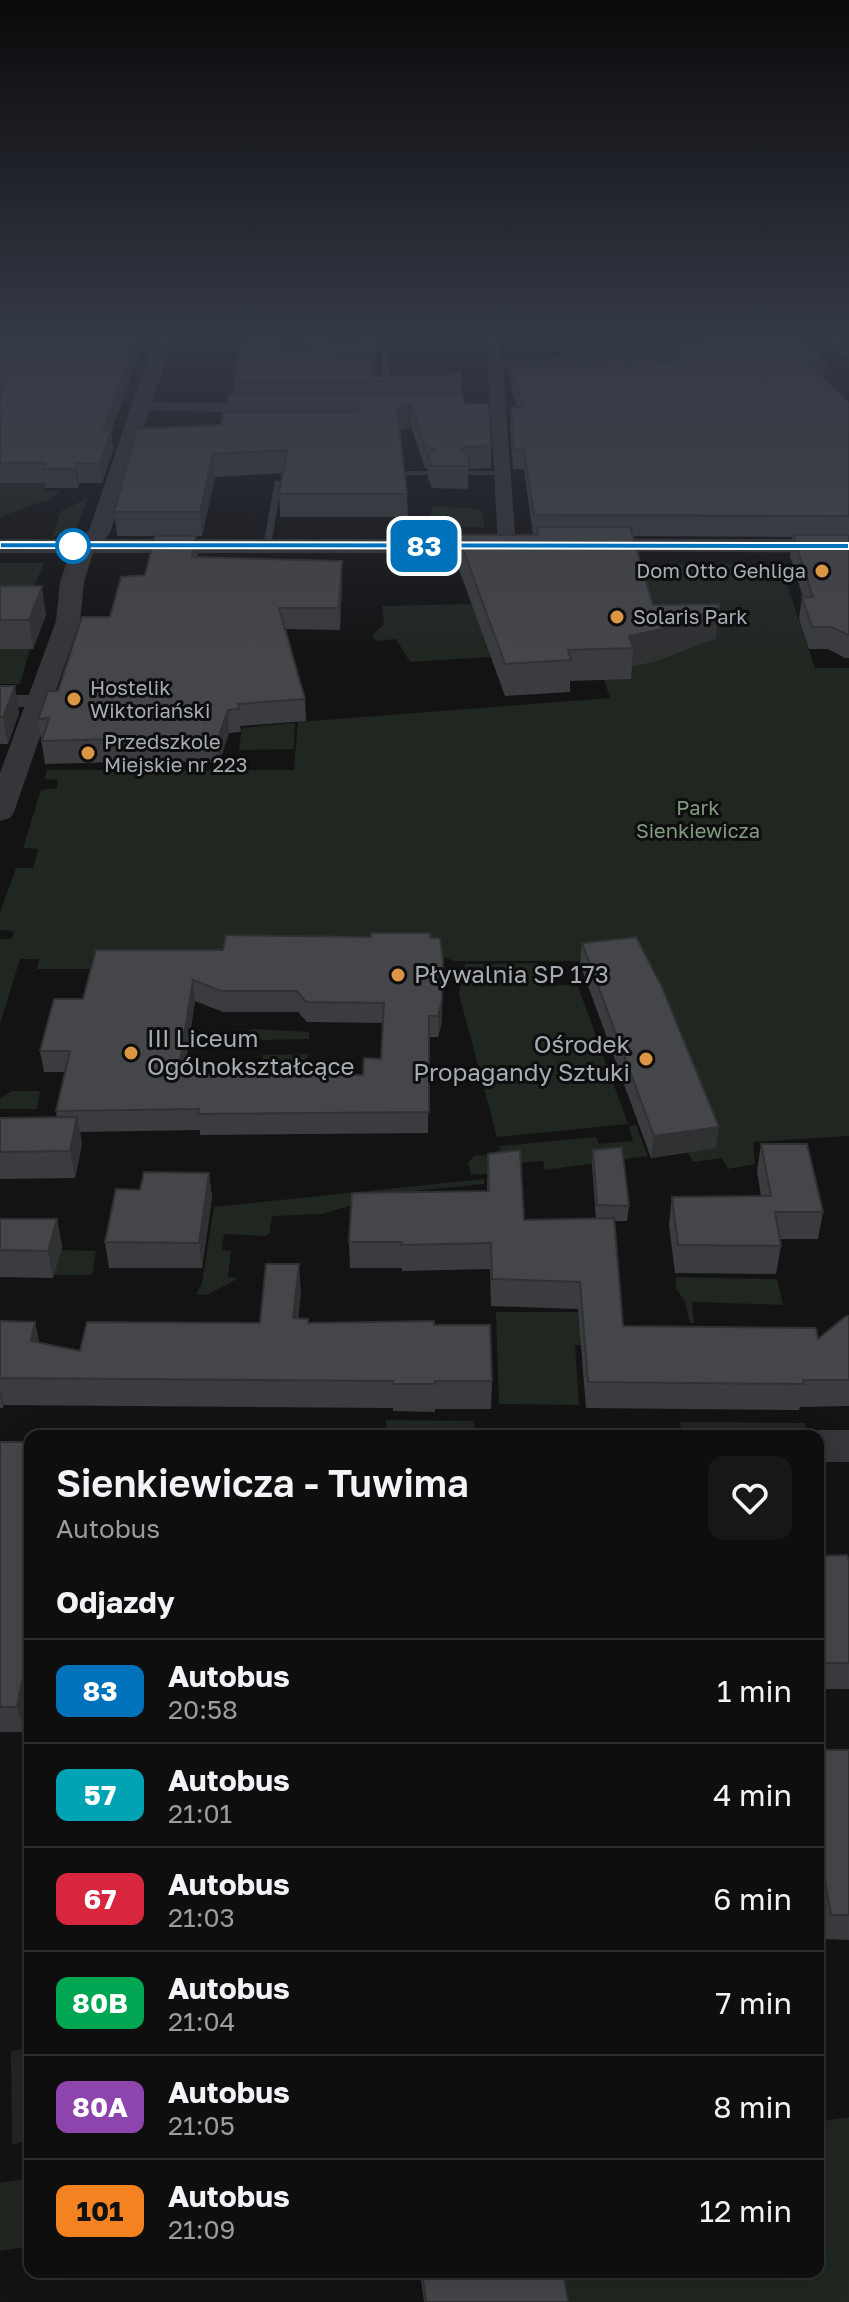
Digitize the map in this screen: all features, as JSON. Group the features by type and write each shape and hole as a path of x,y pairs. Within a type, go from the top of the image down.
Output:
{"street":[{"path":"0,812 68,621 68,600 86,546 99,533 136,441"},
{"path":"0,546 518,546 503,473 501,441"},
{"path":"567,546 849,546"},
{"path":"0,701 40,701"},
{"path":"824,1446 849,1446"}],"lane":[{"path":"408,473 427,473"},
{"path":"468,473 503,473"},
{"path":"267,546 278,482"}],"green space":[{"path":"0,483 47,483 45,491 60,491 47,500 0,517"},
{"path":"87,499 75,532 52,537 61,511"},
{"path":"432,506 478,509 483,513 484,527 429,527"},
{"path":"0,563 44,563 31,593 0,598"},
{"name":"Park Sienkiewicza","path":"630,564 780,564 815,668 849,668 849,1136 753,1142 755,1164 728,1169 722,1158 693,1162 688,1152 716,1148 598,961 455,961 430,953 98,969 37,969 39,959 20,959 0,1024 0,939 12,939 14,931 0,930 0,912 16,868 33,868 38,849 23,848 41,790 57,788 58,780 44,779 47,770 294,770 298,722 610,698 594,649 650,635"},
{"path":"472,604 491,657 410,662 396,639 376,641 372,635 384,624 382,606"},
{"path":"0,649 30,649 20,684 0,684"},
{"path":"295,723 294,749 239,750 242,728"},
{"path":"539,963 540,987 577,984 628,1124 497,1137 459,994 465,964"},
{"path":"249,1030 309,1032 309,1039 262,1040 247,1035"},
{"path":"308,1054 306,1068 261,1072 263,1055"},
{"path":"12,1091 40,1091 37,1109 0,1109 0,1098"},
{"path":"636,1125 648,1156 545,1170 543,1161 517,1163 518,1171 471,1175 468,1163 474,1156 496,1154 495,1151 501,1150 499,1146 596,1137 599,1144 633,1141 629,1126"},
{"path":"484,1179 484,1184 393,1193 322,1214 272,1216 269,1234 265,1236 224,1234 222,1250 231,1251 228,1277 239,1278 207,1295 196,1294 202,1283 214,1207"},
{"path":"59,1250 96,1251 92,1275 54,1275"},
{"path":"676,1277 777,1279 783,1305 692,1302 694,1323 690,1323 685,1302 676,1288"},
{"path":"496,1312 613,1312 616,1345 575,1345 579,1405 499,1404"},
{"path":"386,1420 474,1421 474,1430 386,1429"},
{"path":"680,1422 805,1423 806,1430 681,1430"},
{"path":"24,2049 24,2142 12,2144 11,2051"},
{"path":"849,2117 849,2302 563,2302 558,2278 824,2278 824,2121"},
{"path":"24,2179 24,2247 0,2251 0,2183"}],"building":[{"path":"0,441 108,441 100,464 77,463 75,469 43,469 45,463 0,463"},
{"path":"134,441 401,441 407,494 279,494 287,450 213,454 200,512 114,512"},
{"path":"423,441 491,441 491,446 463,447 461,451 468,455 469,466 432,466 428,455 434,449 425,446"},
{"path":"513,441 849,441 849,516 534,515 524,449 514,449"},
{"path":"537,527 630,527 653,605 719,604 719,608 658,630 629,636 633,648 568,650 571,660 505,664 458,535 538,535"},
{"path":"793,535 849,535 849,635 831,627 812,627 802,597 813,597"},
{"path":"155,536 196,536 192,557 342,561 339,608 279,608 305,699 238,704 239,709 228,710 217,741 153,738 42,741 49,718 38,719 48,691 58,691 82,617 110,617 121,577 145,575"},
{"path":"0,586 42,586 29,620 0,620"},
{"path":"0,686 15,686 3,717 0,717"},
{"path":"371,933 430,933 430,938 440,938 442,1000 438,1016 429,1016 429,1112 198,1114 199,1109 56,1111 70,1051 40,1051 54,999 83,999 96,950 223,950 226,935 371,937","holes":["193,980 221,991 297,991 306,1002 384,1003 381,1059 364,1058 363,1075 178,1074"]},
{"name":"Ośrodek Propagandy Sztuki","path":"636,937 662,987 719,1127 654,1136 582,943"},
{"path":"77,1117 70,1151 0,1152 0,1118"},
{"path":"761,1144 807,1144 823,1212 775,1212 781,1246 678,1245 672,1197 771,1196"},
{"path":"622,1147 629,1206 597,1205 593,1150"},
{"path":"520,1150 524,1220 614,1218 623,1326 816,1328 818,1339 849,1316 849,1380 803,1380 804,1384 588,1382 580,1282 492,1279 491,1243 401,1245 402,1242 349,1242 352,1193 489,1191 488,1154"},
{"path":"144,1172 209,1173 199,1243 105,1242 116,1189 140,1190"},
{"path":"0,1219 57,1219 48,1251 0,1250"},
{"path":"266,1264 299,1264 293,1318 308,1319 308,1323 434,1321 434,1325 490,1325 492,1381 393,1384 393,1381 0,1378 0,1321 35,1322 31,1341 80,1351 87,1322 260,1323"},
{"path":"0,1442 24,1442 24,1673 17,1707 0,1707"},
{"path":"847,1555 849,1562 849,1663 824,1663 824,1556"},
{"path":"824,1750 849,1750 849,1915 831,1915 824,1874"},
{"path":"423,2278 564,2278 568,2302 426,2302"}],"bus line":[{"name":"83","path":"0,545 849,546"}],"place":[{"name":"Dom Otto Gehliga","path":"822,571"},
{"name":"Solaris Park","path":"617,617"},
{"name":"Hostelik Wiktoriański","path":"74,699"},
{"name":"Przedszkole Miejskie nr 223","path":"88,753"},
{"name":"Pływalnia SP 173","path":"398,975"},
{"name":"III Liceum Ogólnokształcące","path":"131,1053"},
{"name":"Ośrodek Propagandy Sztuki","path":"646,1059"}]}
